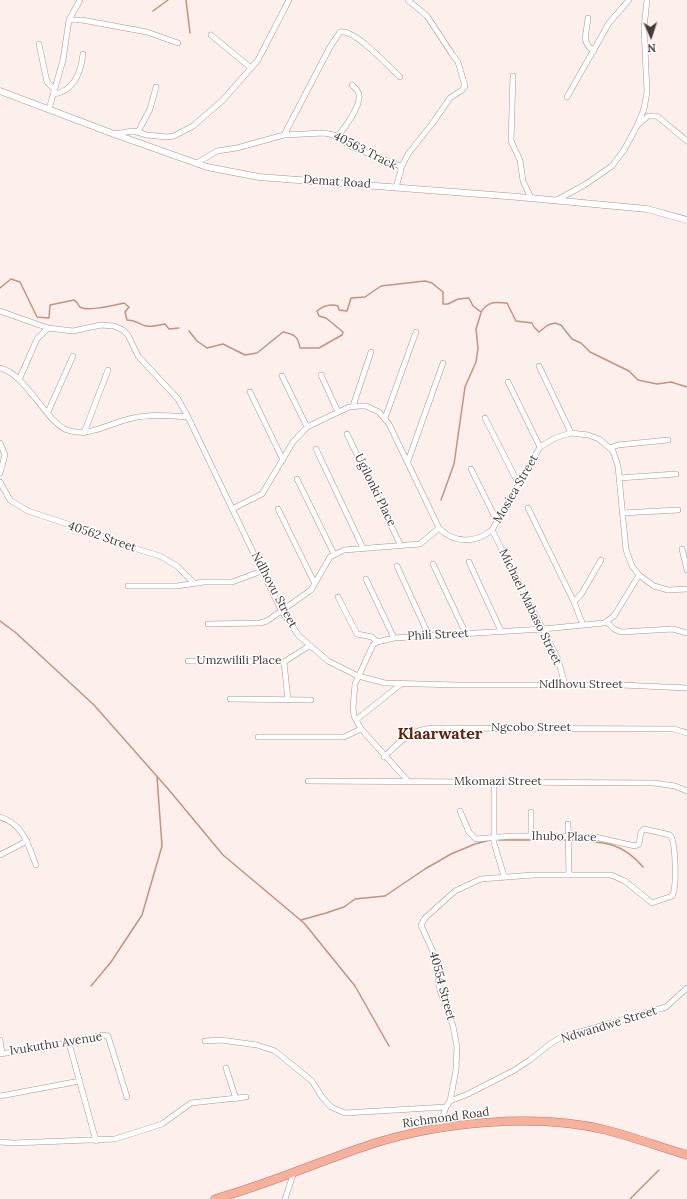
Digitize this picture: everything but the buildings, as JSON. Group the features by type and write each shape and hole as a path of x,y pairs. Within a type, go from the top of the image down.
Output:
{"highway":[{"name":"Richmond Road","path":"215,1199 373,1144 405,1135 439,1128 480,1123 532,1122 569,1124 605,1130 687,1155"}],"street":[{"path":"50,109 63,60 69,20 80,0"},
{"path":"114,134 127,131 167,137 174,136 193,126 223,100 258,60 289,0"},
{"path":"401,168 408,154 450,98 462,90 465,86 458,62 427,16 408,0"},
{"path":"567,98 608,23 629,0"},
{"path":"557,200 586,184 612,166 624,150 637,126 644,109 647,92 644,28 647,0"},
{"path":"588,18 585,41 586,45 594,51"},
{"path":"69,20 82,20 147,32 178,42"},
{"path":"284,135 340,32 347,32 357,38 400,77"},
{"path":"211,34 251,68"},
{"path":"39,44 47,82 54,92"},
{"path":"54,92 64,91 73,83 82,65 83,54"},
{"path":"513,76 510,140 520,160 523,181 531,198"},
{"path":"338,137 359,102 359,94 352,85"},
{"path":"138,132 150,109 156,87"},
{"name":"Demat Road","path":"0,91 197,164 259,177 557,200 647,209 687,220"},
{"path":"637,126 645,118 655,115 661,118 687,141"},
{"name":"40563 Track","path":"197,164 217,151 237,148 284,135 324,133 338,137 352,147 399,165 401,168 396,187"},
{"name":"Ndlhovu Street","path":"0,312 48,328 73,331 101,325 114,326 123,330 128,335 138,356 178,399 281,610 299,636 328,661 358,676 385,683 687,688"},
{"path":"19,380 37,339 48,328"},
{"path":"385,418 416,332"},
{"path":"353,406 371,352"},
{"path":"48,412 73,356"},
{"path":"408,461 443,363"},
{"path":"539,366 571,433"},
{"path":"0,368 19,380 64,428 84,433 132,418 157,415 188,417"},
{"path":"84,433 108,370"},
{"path":"321,375 338,412"},
{"path":"282,376 307,427"},
{"path":"508,382 540,447"},
{"path":"250,392 283,460"},
{"path":"208,624 260,623 267,621 281,610 304,596 315,584 334,554 344,550 423,543 439,528 408,461 385,418 379,412 366,406 353,406 307,427 293,442 262,494 232,509"},
{"path":"485,418 518,483"},
{"name":"Mosiea Street","path":"439,528 444,534 462,540 478,538 492,530 540,447 555,438 571,433 588,435 599,439 610,448"},
{"name":"Ugilonki Place","path":"347,434 401,546"},
{"path":"668,440 618,445 610,448 615,456 619,478 626,550 632,566 639,575 654,586 668,590 687,589"},
{"path":"0,443 5,455 0,473"},
{"path":"316,449 363,548"},
{"path":"471,469 497,521"},
{"path":"619,478 676,474"},
{"path":"297,479 334,554"},
{"name":"40562 Street","path":"0,482 7,496 14,503 37,515 160,556 177,566 194,583"},
{"path":"528,508 574,602 583,626"},
{"path":"278,509 315,584"},
{"path":"622,513 678,510"},
{"name":"Michael Mabaso Street","path":"492,530 558,659 565,685"},
{"path":"682,549 687,570"},
{"path":"574,602 582,593 602,560"},
{"path":"469,562 501,631"},
{"path":"433,564 466,634"},
{"path":"397,566 429,636"},
{"path":"128,586 177,586 194,583 232,582 245,579 262,571"},
{"path":"639,575 614,616 607,622 614,630 621,632 673,629 683,630 687,633"},
{"path":"366,579 394,638"},
{"path":"338,598 357,634 372,637 377,642 370,649 358,676 353,707 356,720 361,729 384,757 408,781"},
{"name":"Phili Street","path":"377,642 394,638 583,626 607,622"},
{"name":"Umzwilili Place","path":"188,661 284,662 309,646"},
{"path":"284,662 288,700"},
{"path":"356,720 401,684"},
{"path":"230,699 311,700"},
{"name":"Ngcobo Street","path":"384,757 407,735 421,729 433,728 674,729 687,733"},
{"path":"258,736 344,737 361,729"},
{"name":"Mkomazi Street","path":"308,781 654,783 675,786 687,791"},
{"path":"494,782 494,836 497,855 504,876 569,875 568,824"},
{"name":"Ihubo Place","path":"460,811 473,837 479,839 494,836 595,837 635,846 639,844 641,832 644,829 670,835 674,843 674,893 668,898 652,903 618,877 606,875 569,875"},
{"path":"531,812 531,837"},
{"path":"0,817 12,822 24,834 36,865"},
{"path":"0,854 27,841"},
{"name":"40554 Street","path":"450,1101 456,1070 457,1047 453,1026 440,990 434,954 421,925 434,909 462,886 481,879 504,876"},
{"name":"Ndwandwe Street","path":"450,1101 468,1094 513,1071 560,1038 666,1007 687,988"},
{"name":"Ivukuthu Avenue","path":"1,1054 69,1043 105,1035 109,1036 127,1097"},
{"path":"0,1040 1,1054"},
{"path":"204,1041 221,1040 257,1045 275,1051 312,1081 322,1097 331,1107 345,1113 446,1107"},
{"path":"69,1043 96,1141"},
{"path":"226,1068 236,1099"},
{"path":"0,1096 80,1081"},
{"path":"0,1142 96,1141 115,1139 162,1124 183,1108 198,1101 246,1097"},
{"path":"439,1128 446,1107 450,1101"},
{"path":"285,1199 294,1172"}],"waterway":[{"path":"153,11 168,0"},
{"path":"186,0 190,33"},
{"path":"0,288 11,279 20,282 37,317 49,318 50,305 74,300 80,307 89,309 102,308 124,303 129,307 125,312 127,320 146,326 165,324 169,329 179,328"},
{"path":"189,331 197,341 207,348 223,344 245,355 257,353 283,332 295,336 300,348 319,348 342,335 343,332 326,318 319,316 317,311 319,309 333,305 338,306 339,310 347,311 351,298 365,297 381,286 425,281 432,283 443,292 443,304 448,304 458,299 469,298 473,306 481,312 489,304 499,302 507,303 516,321 532,323 539,332 548,325 555,323 561,325 572,339 581,343 590,352 629,371 638,380 657,384 671,382 687,387"},
{"path":"441,500 454,464 465,387 476,362 478,348 476,329 481,313"},
{"path":"0,621 15,632 94,705 169,790 223,855 304,923 355,986 389,1046"},
{"path":"91,986 111,962 142,915 162,846 157,777"},
{"path":"301,920 344,907 355,899 385,896 425,869 451,854 475,844 490,840"},
{"path":"499,840 566,840"},
{"path":"570,840 610,844 627,852 643,867"},
{"path":"630,1199 659,1170"}],"district":[{"name":"Klaarwater","path":"440,734"}]}
